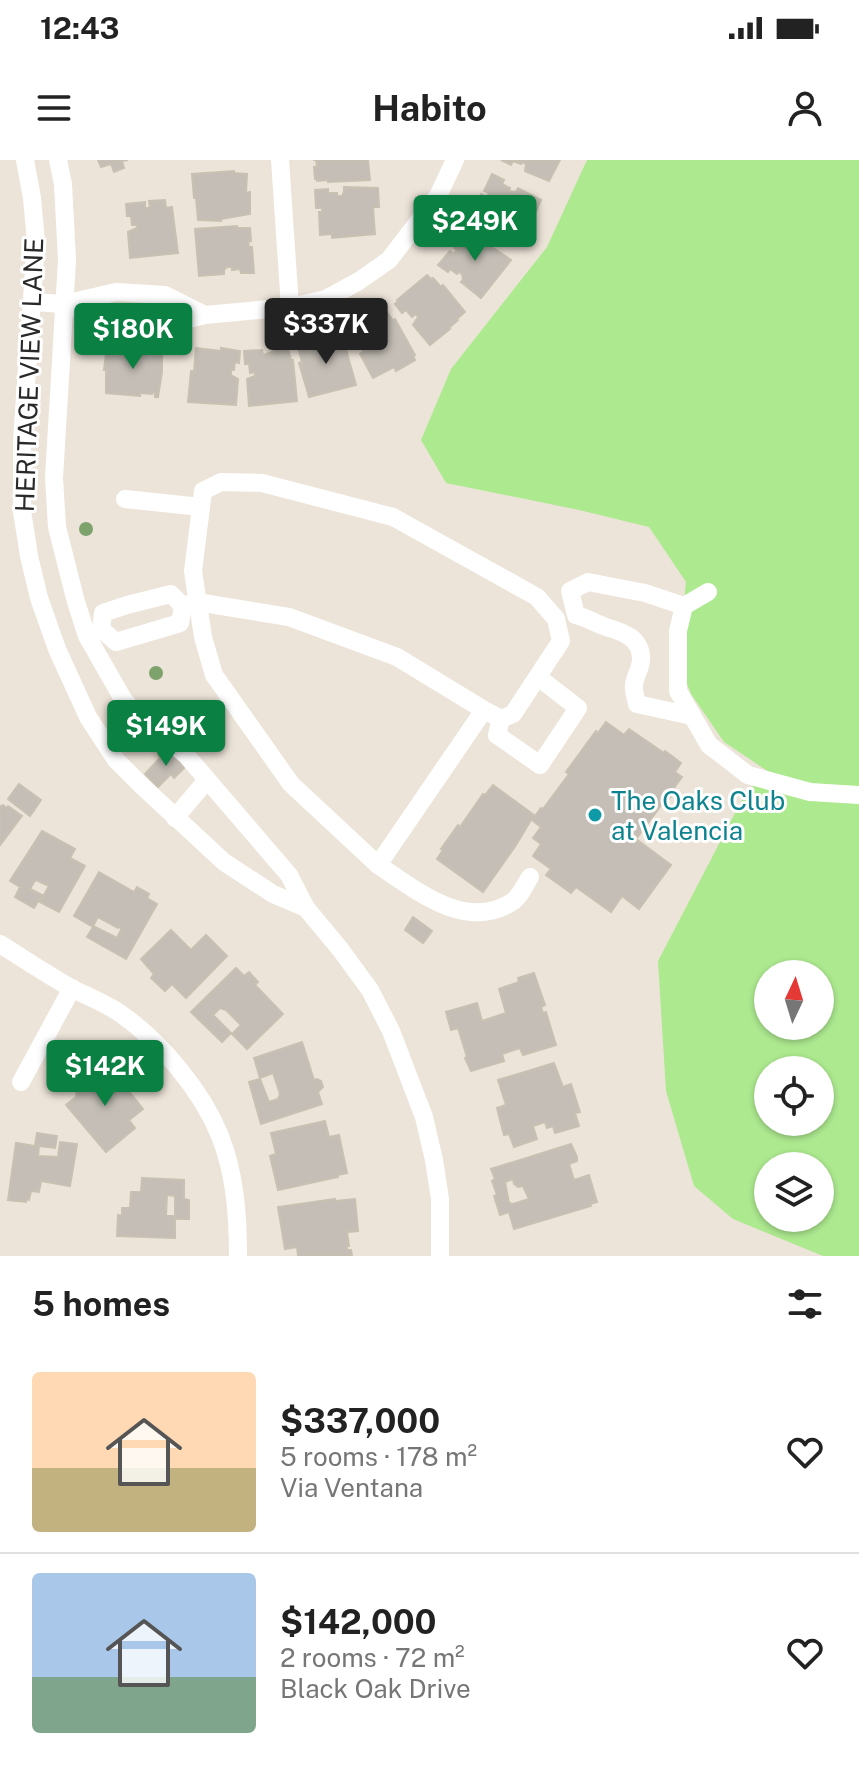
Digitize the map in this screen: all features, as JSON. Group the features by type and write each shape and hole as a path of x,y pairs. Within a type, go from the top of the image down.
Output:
{"street":[{"name":"HERITAGE VIEW LANE","path":"25,160 36,242 22,440 22,511 39,598 57,649 88,717 116,760 224,862 273,894 306,908"},
{"name":"HERITAGE VIEW LANE","path":"58,160 63,184 67,260 54,466 57,527 76,602 94,633 123,699 135,713 186,755 289,875 306,908 370,990 391,1031 424,1117 440,1199 440,1256"},
{"path":"280,160 290,307"},
{"path":"33,302 64,304 116,322 161,326 205,315 290,307 326,299 389,260 438,196 455,160"},
{"path":"64,304 116,292 165,295 205,315"},
{"path":"57,649 94,633 103,613 171,594 190,604 289,617 397,657 493,714 513,714 561,641 556,619 537,597 393,517 262,483 221,482 203,491 190,604 180,623 116,642 94,633"},
{"path":"125,499 201,507"},
{"path":"545,606 588,582 645,593 684,606"},
{"path":"570,591 576,615 631,636 640,648 641,662 634,687 637,704 692,716"},
{"path":"708,592 684,606 678,631 678,691 709,745 748,775 810,792 859,795"},
{"path":"190,604 214,675 291,784 378,865 450,909 487,913 515,901 530,877"},
{"path":"493,714 497,735 540,765 578,708 538,677"},
{"path":"378,865 493,714"},
{"path":"175,818 206,781"},
{"path":"0,944 72,988 119,1012 151,1038 181,1073 220,1136 231,1172 238,1215 238,1256"},
{"path":"21,1082 72,988"}],"green space":[{"name":"The Oaks Club at Valencia","path":"587,160 859,160 859,1256 823,1256 765,1232 834,1232 834,1152 754,1152 754,1228 733,1219 694,1186 666,1091 658,961 746,792 769,772 724,742 691,694 678,661 686,582 649,527 446,483 421,440 451,369 547,247"}],"building":[{"path":"98,160 128,160 122,161 124,168 114,172 111,164 101,167"},
{"path":"316,160 368,160 370,180 317,181"},
{"path":"501,160 560,160 549,181 525,171 526,164 522,162 513,161 511,165"},
{"path":"234,171 247,174 246,193 250,192 250,214 221,221 198,220 192,174"},
{"path":"492,174 504,180 502,184 510,188 509,191 516,192 518,188 541,200 531,223 518,241 486,225 475,214 473,218 470,216 481,194 487,197 489,193 484,191"},
{"path":"344,187 378,188 379,207 373,207 375,234 332,238 332,234 320,235 319,212 322,208 316,208 315,190 328,189 328,193 342,196"},
{"path":"165,200 166,208 172,207 178,253 130,258 128,232 137,225 132,225 131,216 127,216 126,204 145,202 145,208 150,208 149,201"},
{"path":"250,228 251,241 248,242 252,247 254,273 241,273 240,269 227,267 224,274 199,276 195,229"},
{"path":"467,230 482,243 479,246 482,248 486,243 511,260 481,298 461,282 462,274 450,269 448,272 438,265 450,251 453,254 457,250 454,248"},
{"path":"427,275 441,287 443,285 465,312 430,345 413,325 418,317 416,314 412,317 406,310 402,313 395,304"},
{"path":"385,310 395,319 415,360 396,371 394,367 373,378 360,354 367,348 366,344 360,347 356,339 351,341 347,330 363,321 365,326 372,323 374,316"},
{"path":"337,334 345,346 356,385 309,397 299,363 302,362 299,351 305,349 303,342 319,338 320,341"},
{"path":"107,346 133,347 136,355 148,352 148,349 162,350 158,397 152,392 140,393 140,396 106,393 104,370"},
{"path":"196,348 240,351 239,363 235,362 234,370 231,370 231,375 238,379 236,405 188,402"},
{"path":"288,348 293,360 297,401 249,406 247,379 255,376 255,372 250,373 249,364 245,364 244,351 262,350 263,355 275,349"},
{"name":"The Oaks Club at Valencia","path":"606,722 624,735 629,729 665,751 681,763 675,772 682,777 674,788 676,790 636,839 671,865 639,909 622,896 611,912 576,887 571,893 546,875 551,869 533,856 541,844 533,838 541,827 532,820 569,774 566,772 596,731 598,733"},
{"path":"170,749 187,765 174,778 171,774 158,787 145,774 160,758 158,755 162,751 165,754"},
{"path":"19,784 41,800 30,816 8,799"},
{"name":"The Oaks Club at Valencia","path":"493,785 534,815 483,892 437,859 458,825 460,827"},
{"path":"0,806 22,816 0,845"},
{"path":"42,831 75,849 70,858 85,866 59,912 40,902 49,886 36,880 34,882 30,889 42,895 34,908 15,897 20,887 10,881"},
{"path":"99,872 134,892 137,887 149,894 147,898 157,904 126,959 87,937 93,927 74,916","holes":["98,917 118,928 120,925 117,938 93,926"]},
{"path":"413,917 432,931 423,943 405,930"},
{"path":"171,930 191,950 206,935 227,956 186,998 172,984 165,991 151,978 154,974 141,959"},
{"path":"236,968 244,976 249,972 258,982 255,985 283,1014 247,1049 232,1034 241,1025 226,1010 220,1008 213,1015 231,1033 222,1042 191,1012"},
{"path":"534,973 545,1005 541,1007 543,1013 546,1012 556,1045 523,1055 520,1048 502,1054 504,1061 471,1071 458,1028 451,1030 446,1012 477,1003 482,1021 506,1013 499,989"},
{"path":"302,1042 314,1080 321,1081 323,1087 318,1092 322,1104 261,1124 249,1082 260,1079 269,1102 278,1099 280,1094 273,1073 260,1078 254,1058"},
{"path":"554,1063 563,1087 571,1084 580,1112 575,1113 579,1126 555,1133 553,1126 547,1128 545,1122 533,1126 537,1139 514,1147 509,1134 504,1135 497,1108 506,1105 498,1080"},
{"path":"109,1066 143,1109 129,1120 135,1128 106,1152 66,1105 76,1097 74,1087 87,1075 91,1080"},
{"path":"325,1121 329,1137 339,1135 347,1173 278,1190 270,1156 276,1154 271,1133"},
{"path":"37,1133 57,1136 55,1148 39,1146 38,1156 58,1157 60,1142 77,1144 70,1186 41,1181 39,1192 31,1191 26,1202 8,1200 16,1143 35,1146"},
{"path":"571,1144 577,1157 577,1161 569,1164 574,1180 589,1175 597,1202 514,1229 509,1212 500,1215 491,1169","holes":["513,1179 514,1184 523,1186 529,1199 509,1203 505,1182"]},
{"path":"142,1178 184,1180 184,1199 189,1200 189,1219 175,1219 175,1238 117,1236 118,1215 122,1216 122,1208 130,1208 131,1192 141,1192","holes":["167,1195 175,1196 175,1216 166,1216"]},
{"path":"355,1199 358,1231 347,1232 347,1250 351,1250 352,1256 298,1256 297,1247 285,1249 278,1207"}],"place":[{"name":"The Oaks Club at Valencia","path":"595,815"}]}
